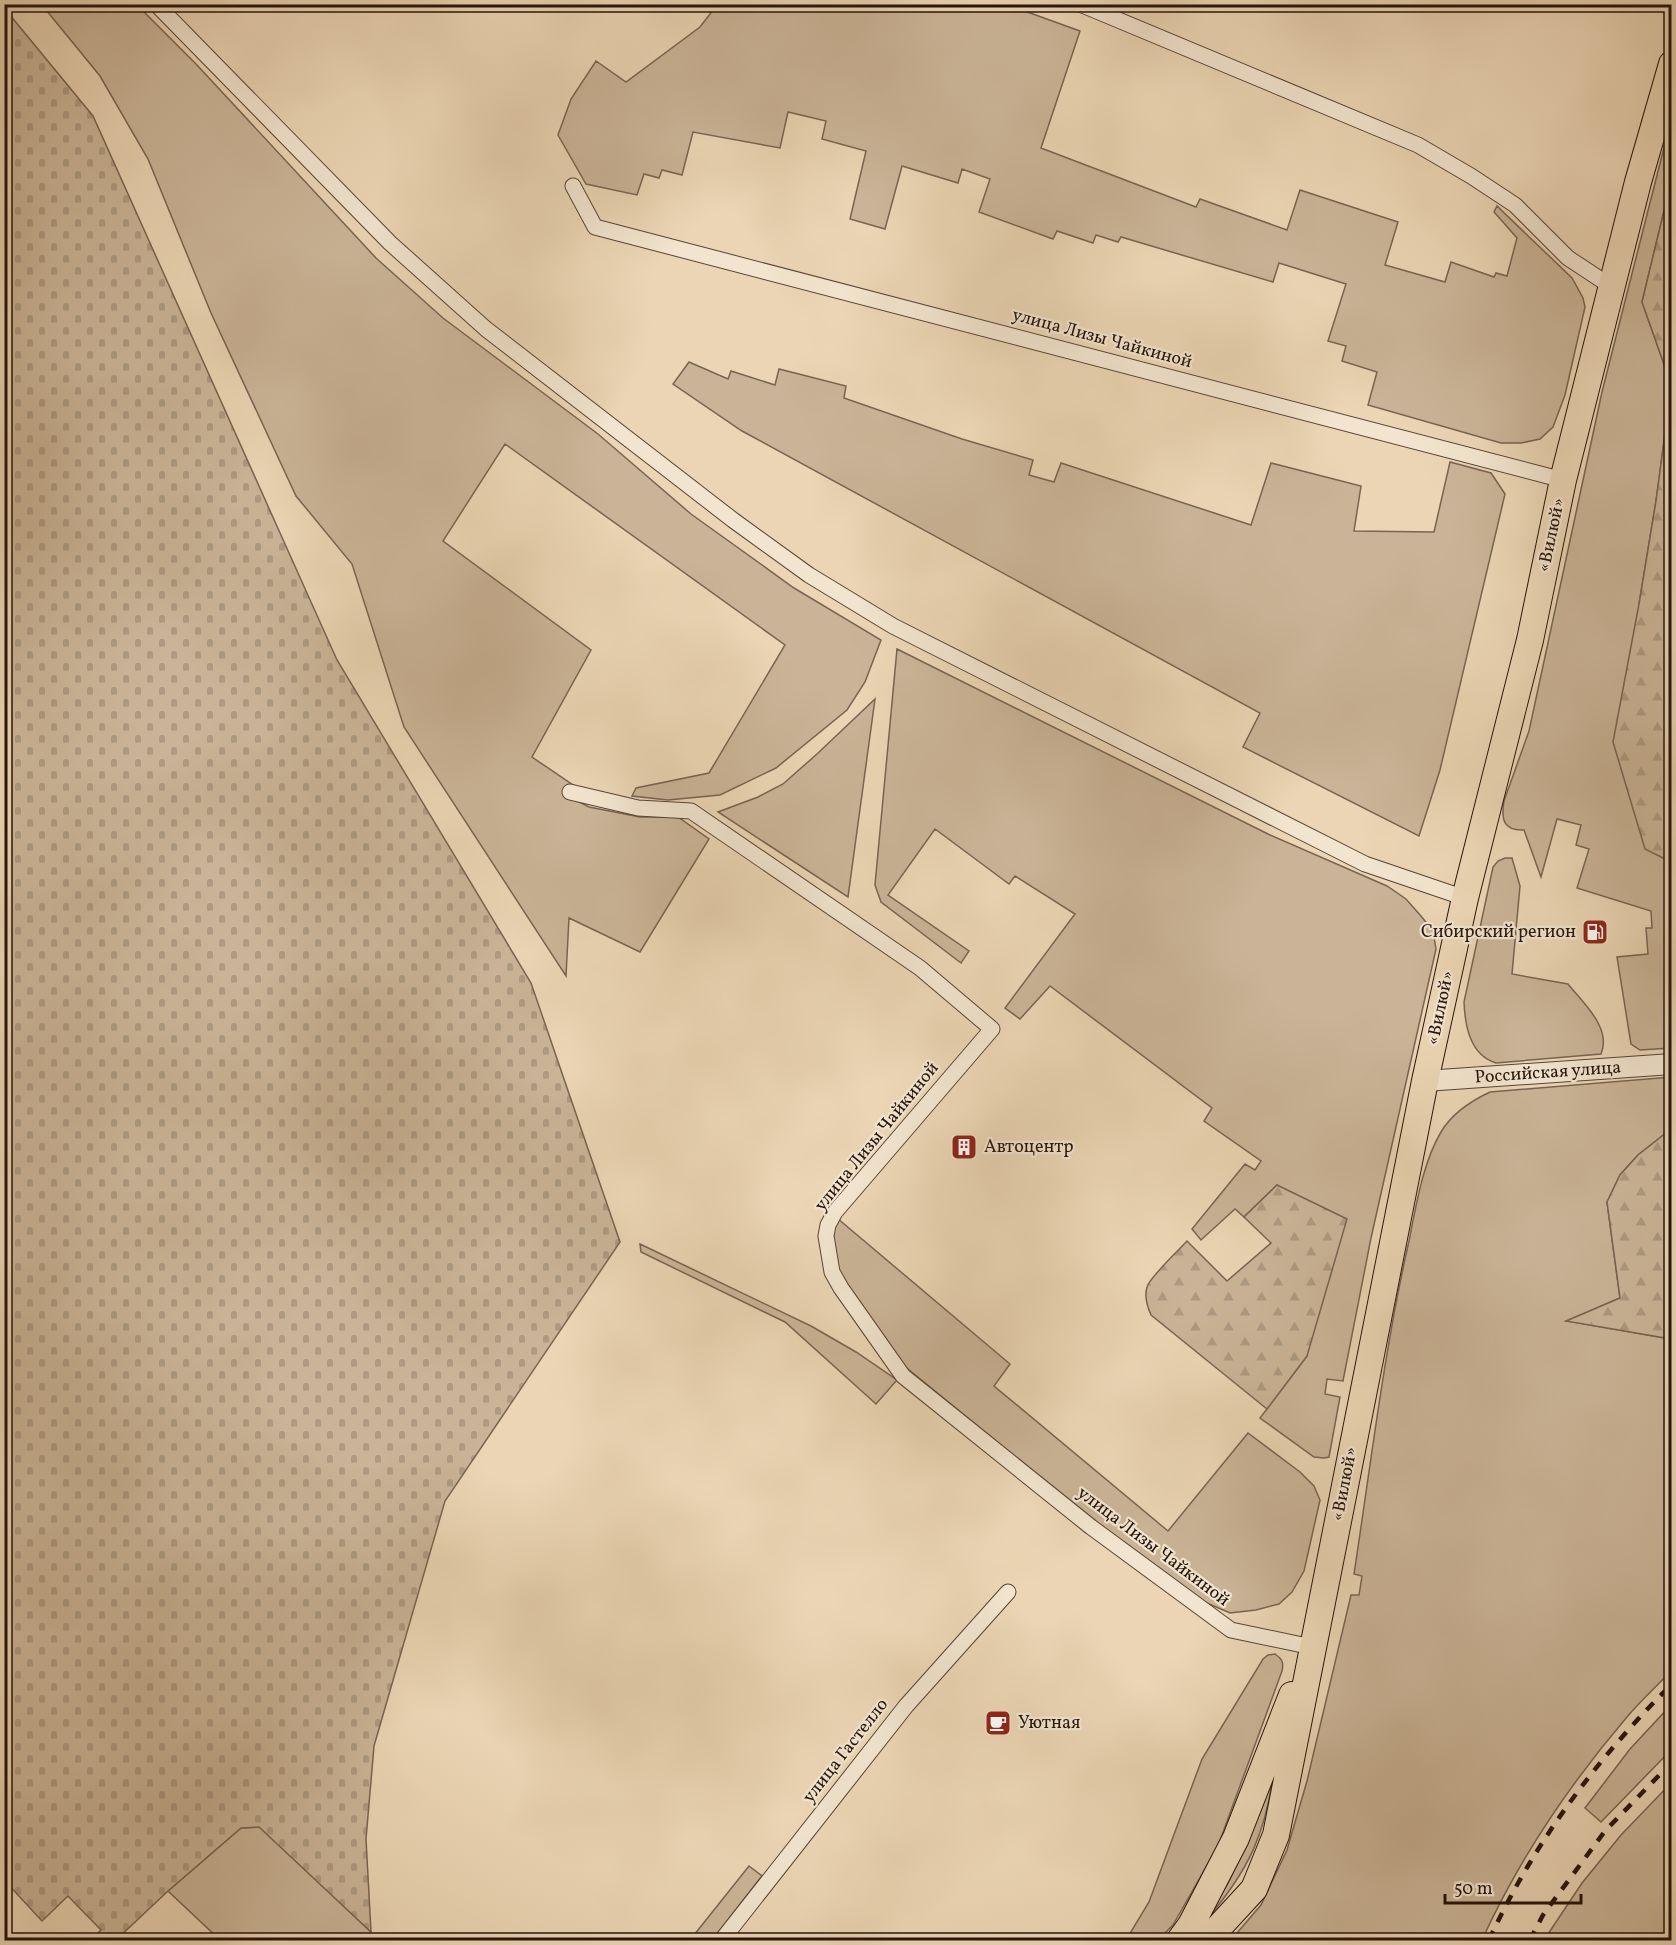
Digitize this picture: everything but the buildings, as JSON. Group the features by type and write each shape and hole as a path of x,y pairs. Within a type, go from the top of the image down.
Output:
{"highway":[{"name":"«Вилюй»","path":"1207,1941 1254,1889 1276,1835 1425,1081 1465,898 1530,640 1563,480 1638,182 1671,64"},
{"path":"1180,1941 1191,1925 1236,1838 1275,1735 1312,1647"}],"street":[{"path":"156,4 382,234 486,329 733,520 809,575 893,626 1365,864 1465,898"},
{"path":"1080,4 1418,145 1472,176 1515,205 1568,258 1612,288"},
{"name":"улица Лизы Чайкиной","path":"573,186 595,227 1563,480"},
{"name":"улица Лизы Чайкиной","path":"570,792 638,808 691,811 920,968 992,1029 835,1212 828,1225 826,1236 832,1272 903,1376 1091,1527 1231,1630 1312,1647"},
{"name":"Российская улица","path":"1425,1081 1671,1064"},
{"name":"улица Гастелло","path":"722,1941 906,1706 1008,1592"}],"green space":[{"path":"42,5 137,5 196,64 376,258 443,318 598,434 691,514 794,588 881,640 865,682 847,710 776,768 720,795 668,800 632,796 636,788 709,773 785,645 505,444 443,541 591,650 532,757 573,785 566,795 589,807 640,817 678,817 709,839 640,952 569,918 566,976 404,727 352,564 296,496 211,313 148,159 100,76"},
{"path":"717,5 1008,5 1080,31 1041,148 1196,207 1200,199 1287,230 1300,190 1398,222 1385,265 1445,282 1451,262 1494,277 1496,273 1507,276 1517,238 1494,212 1497,206 1572,278 1583,298 1585,307 1565,395 1553,427 1540,439 1521,443 1501,443 1368,405 1377,372 1342,361 1346,346 1328,341 1346,284 1279,263 1273,282 1121,237 1118,242 1096,235 1093,243 1057,231 1053,239 979,212 990,179 962,169 958,183 902,166 885,229 850,219 866,151 822,139 826,121 788,112 780,148 693,132 682,175 662,170 659,178 644,174 637,195 586,184 558,135 571,99 596,61 626,82 700,27"},
{"path":"5,9 93,116 337,660 531,983 620,1242 445,1501 374,1746 366,1839 371,1932 259,1827 241,1828 116,1940 91,1940 101,1930 68,1896 42,1921 5,1881"},
{"path":"1671,120 1671,182 1642,302 1671,389 1639,604 1645,848 1671,862 1672,1003 1667,1005 1669,1014 1671,1014 1669,1017 1671,1048 1640,1050 1631,1044 1617,957 1648,954 1646,928 1652,928 1651,911 1577,888 1589,849 1576,845 1581,825 1557,819 1541,877 1524,830 1508,826 1503,813 1504,801 1529,731 1602,392"},
{"path":"1671,182 1671,384 1642,302"},
{"path":"689,362 728,379 731,371 775,385 779,369 846,386 844,398 962,439 1033,460 1029,475 1054,482 1061,463 1251,525 1271,463 1361,486 1354,531 1434,532 1450,462 1491,473 1505,494 1440,770 1419,836 1243,747 1260,713 742,431 673,384"},
{"path":"1671,389 1672,862 1645,849 1613,742 1656,501"},
{"path":"897,649 1270,835 1387,886 1406,899 1433,931 1436,949 1371,1238 1343,1381 1327,1379 1325,1394 1340,1397 1329,1457 1314,1457 1260,1418 1307,1356 1277,1185 1244,1217 1235,1209 1201,1240 1192,1229 1245,1164 1255,1170 1261,1161 1204,1121 1212,1108 1050,986 1020,1019 1005,1008 1075,914 1015,876 1009,884 935,829 888,895 969,951 961,963 881,902 875,885"},
{"path":"875,699 848,897 718,812 758,797 783,784"},
{"path":"1505,858 1512,858 1520,886 1512,974 1568,984 1599,1025 1603,1035 1601,1054 1496,1063 1487,1059 1475,1047 1468,1030 1464,1002 1493,867"},
{"path":"1671,1077 1671,1129 1638,1155 1620,1175 1607,1202 1620,1298 1567,1321 1671,1339 1671,1671 1637,1705 1565,1796 1512,1881 1482,1940 1231,1940 1261,1905 1287,1850 1307,1781 1351,1595 1359,1595 1362,1576 1354,1574 1385,1365 1417,1199 1429,1157 1441,1132 1456,1113 1490,1092"},
{"path":"1671,1129 1671,1339 1566,1321 1620,1298 1607,1202 1620,1175 1638,1155"},
{"path":"1277,1185 1347,1219 1307,1356 1267,1409 1151,1315 1146,1294 1153,1277 1187,1241 1227,1281 1271,1243 1244,1217"},
{"path":"837,1218 1010,1364 994,1386 1168,1531 1248,1433 1300,1472 1314,1486 1320,1500 1304,1571 1292,1592 1279,1604 1230,1613 1200,1600 1093,1520 903,1365 874,1332 835,1264 833,1231"},
{"path":"640,1244 811,1326 856,1352 897,1380 876,1404 785,1322 641,1252"},
{"path":"1275,1654 1282,1661 1282,1671 1218,1846 1173,1925 1158,1940 1126,1940 1149,1902 1202,1759 1263,1659"},
{"path":"1671,1705 1671,1750 1601,1822 1585,1808 1630,1749"},
{"path":"1274,1769 1266,1813 1253,1850 1234,1884 1207,1919 1246,1846"},
{"path":"1671,1783 1671,1940 1544,1940 1582,1883 1621,1835"},
{"path":"260,1827 371,1932 373,1940 220,1940 168,1891 241,1828"},
{"path":"749,1866 762,1876 712,1940 690,1940"}],"railway":[{"path":"1489,1940 1506,1904 1546,1836 1593,1772 1644,1712 1672,1684"},
{"path":"1530,1940 1543,1915 1605,1831 1672,1762"}],"place":[{"name":"Сибирский регион","path":"1595,932"},
{"name":"Автоцентр","path":"964,1147"},
{"name":"Уютная","path":"998,1723"}]}
